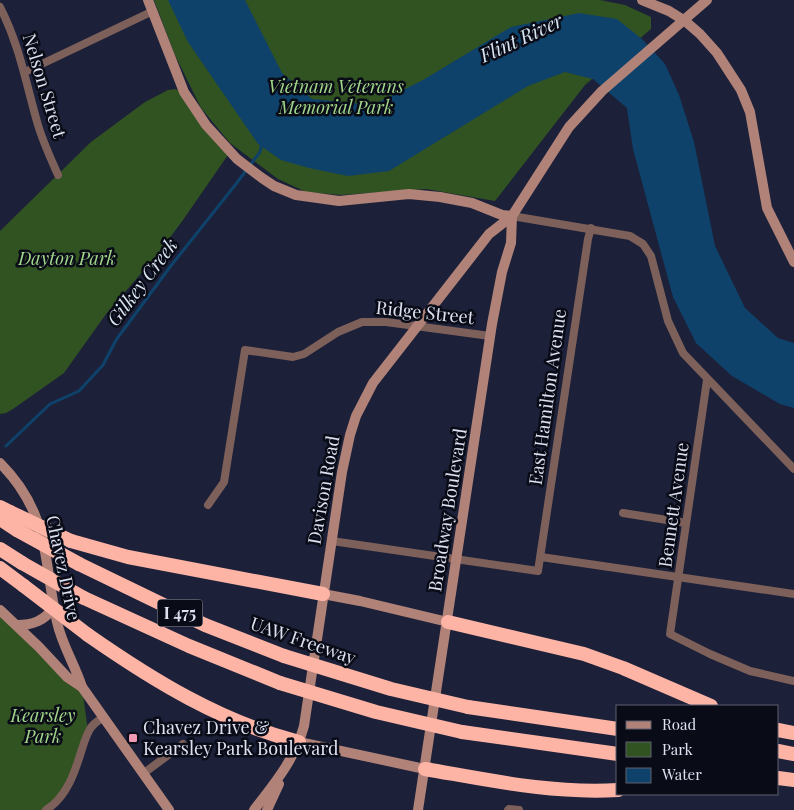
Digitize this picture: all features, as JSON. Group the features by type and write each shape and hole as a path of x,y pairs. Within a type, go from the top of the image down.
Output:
{"highway":[{"name":"UAW Freeway","path":"3,513 17,530 79,564 205,625 284,656 391,689 468,707 616,729"},
{"path":"3,513 71,541 128,557 323,594"},
{"name":"I 475","path":"0,549 84,598 189,646 280,683 376,712 462,732 616,754"},
{"path":"0,568 131,665 188,698 251,727 299,742"},
{"path":"448,622 584,654 623,668 710,705"},
{"path":"779,730 794,734"},
{"path":"779,751 794,754"},
{"path":"425,769 527,787 575,791 616,790"},
{"path":"779,778 794,780"},
{"path":"779,784 794,785"}],"main road":[{"path":"148,0 184,92 206,125 238,159 262,178 296,195 316,199 339,201 409,194 472,203 502,215 512,216 569,126 602,91 707,0"},
{"path":"642,0 669,11 685,21 700,34 717,53 741,90 750,112 767,208 794,262"},
{"name":"Davison Road","path":"254,810 285,769 299,742 304,726 342,472 356,416 373,383 418,325 489,234 512,216"},
{"name":"Broadway Boulevard","path":"418,810 490,336 502,272 511,243 512,216"},
{"name":"Chavez Drive","path":"0,463 18,482 33,508 45,548 54,607 61,635 82,687 169,810"},
{"path":"323,594 448,622"},
{"path":"17,625 37,623 49,614 54,607"},
{"name":"Chavez Drive","path":"0,610 17,625 66,677 82,687"},
{"path":"299,742 425,769"},
{"path":"267,810 285,769"}],"street":[{"name":"Nelson Street","path":"0,7 9,25 25,72 38,125 58,175"},
{"path":"25,72 153,11"},
{"path":"512,216 630,236 643,244 650,256 668,322 682,353 794,469"},
{"name":"East Hamilton Avenue","path":"457,558 538,571 591,228"},
{"name":"Ridge Street","path":"208,505 224,482 245,350 293,357 304,354 338,332 362,322 418,325 490,336"},
{"name":"Bennett Avenue","path":"708,380 670,634 750,671 794,681"},
{"path":"623,513 686,523"},
{"path":"332,541 457,558"},
{"path":"541,557 794,594"},
{"path":"46,810 55,808 71,781 88,731 94,723 104,717"},
{"path":"144,773 183,744"},
{"path":"509,809 519,810"}],"green space":[{"name":"Vietnam Veterans Memorial Park","path":"154,0 600,0 625,5 651,17 651,29 585,85 495,201 426,189 341,195 306,192 278,179 230,143 201,108 175,55"},
{"name":"Dayton Park","path":"175,89 184,92 230,152 157,255 106,314 64,373 13,409 0,414 0,231 91,142 145,102 168,90"},
{"name":"Kearsley Park","path":"0,614 82,687 88,731 71,781 46,810 0,810"}],"water":[{"name":"Flint River","path":"168,0 245,0 282,73 312,99 373,105 423,80 511,27 579,13 617,19 643,40 665,64 679,95 694,142 715,246 745,308 778,338 794,343 794,408 780,404 732,376 696,343 673,297 633,149 627,108 593,79 565,72 528,86 389,171 348,176 281,160 258,144 188,42"}],"waterway":[{"name":"Gilkey Creek","path":"6,446 50,404 79,391 103,365 116,340 170,267 260,152 262,143"}],"place":[{"name":"Chavez Drive & Kearsley Park Boulevard","path":"133,738"}]}
